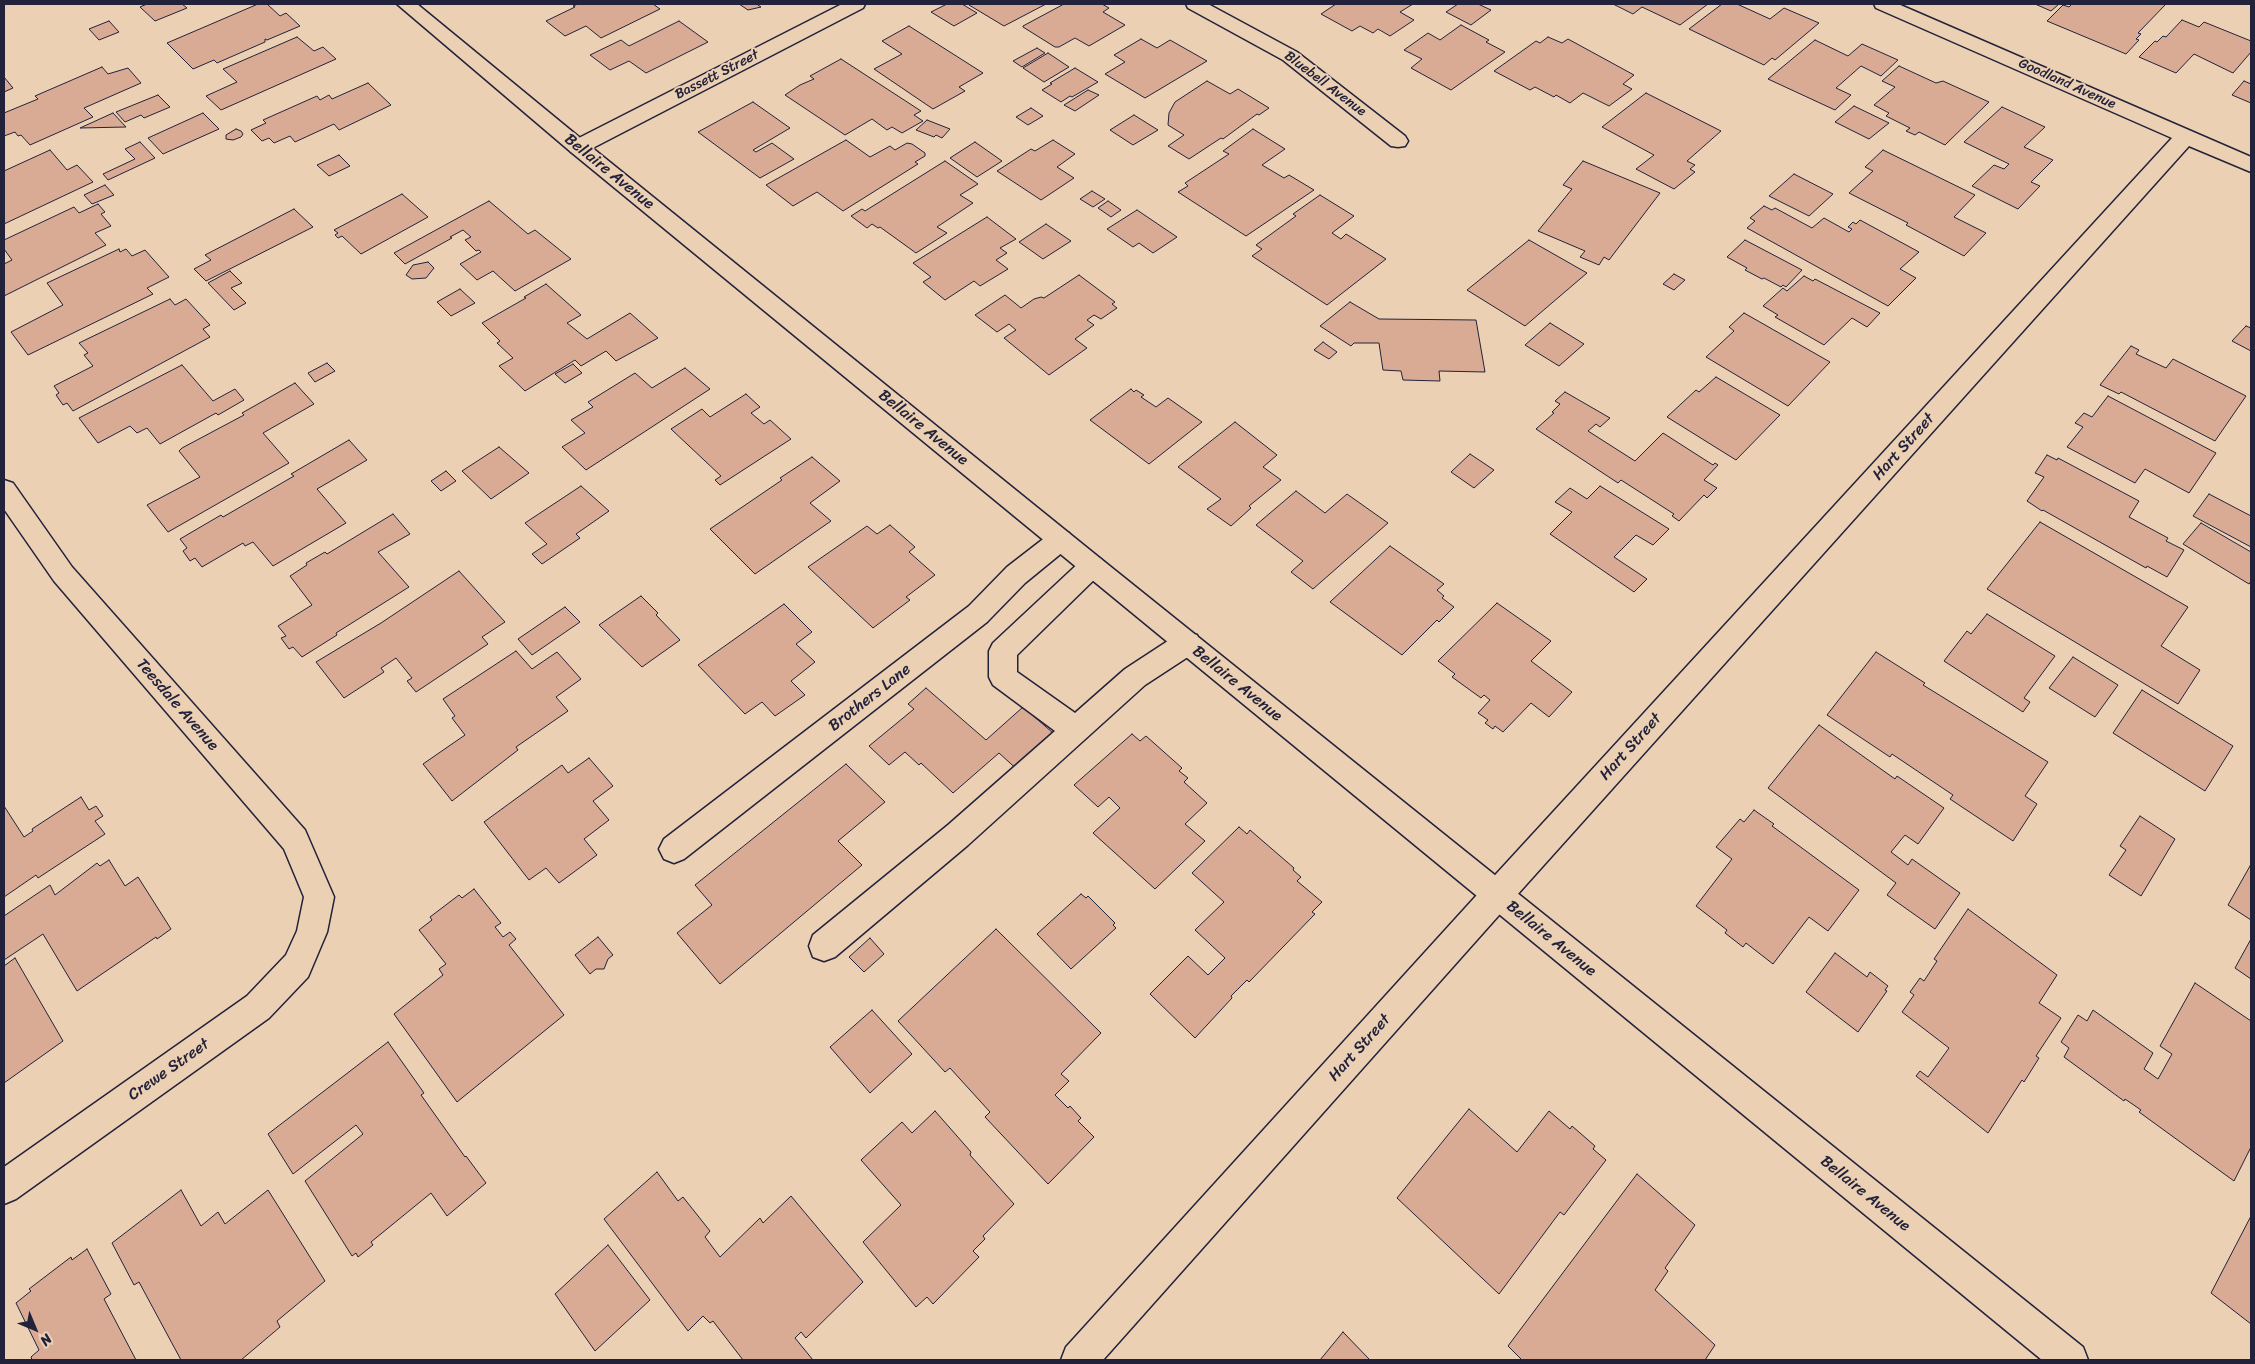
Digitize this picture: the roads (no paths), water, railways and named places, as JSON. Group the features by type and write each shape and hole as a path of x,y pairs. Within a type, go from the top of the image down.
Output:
{"street":[{"name":"Bellaire Avenue","path":"406,4 578,147 1186,643 2070,1360"},
{"name":"Bassett Street","path":"578,147 856,4"},
{"name":"Bluebell Avenue","path":"1195,4 1290,56 1398,141"},
{"name":"Goodland Avenue","path":"1883,4 2251,165"},
{"name":"Hart Street","path":"1079,1360 1497,895 2186,136"},
{"name":"Teesdale Avenue","path":"4,490 63,574 295,840 319,897 312,932"},
{"name":"Brothers Lane","path":"674,849 978,614 1016,575 1060,540"},
{"path":"1076,730 1004,677 1003,651 1092,566"},
{"path":"824,946 958,835 1135,677 1186,643"},
{"name":"Crewe Street","path":"4,1187 258,1007 297,966 312,932"}]}
